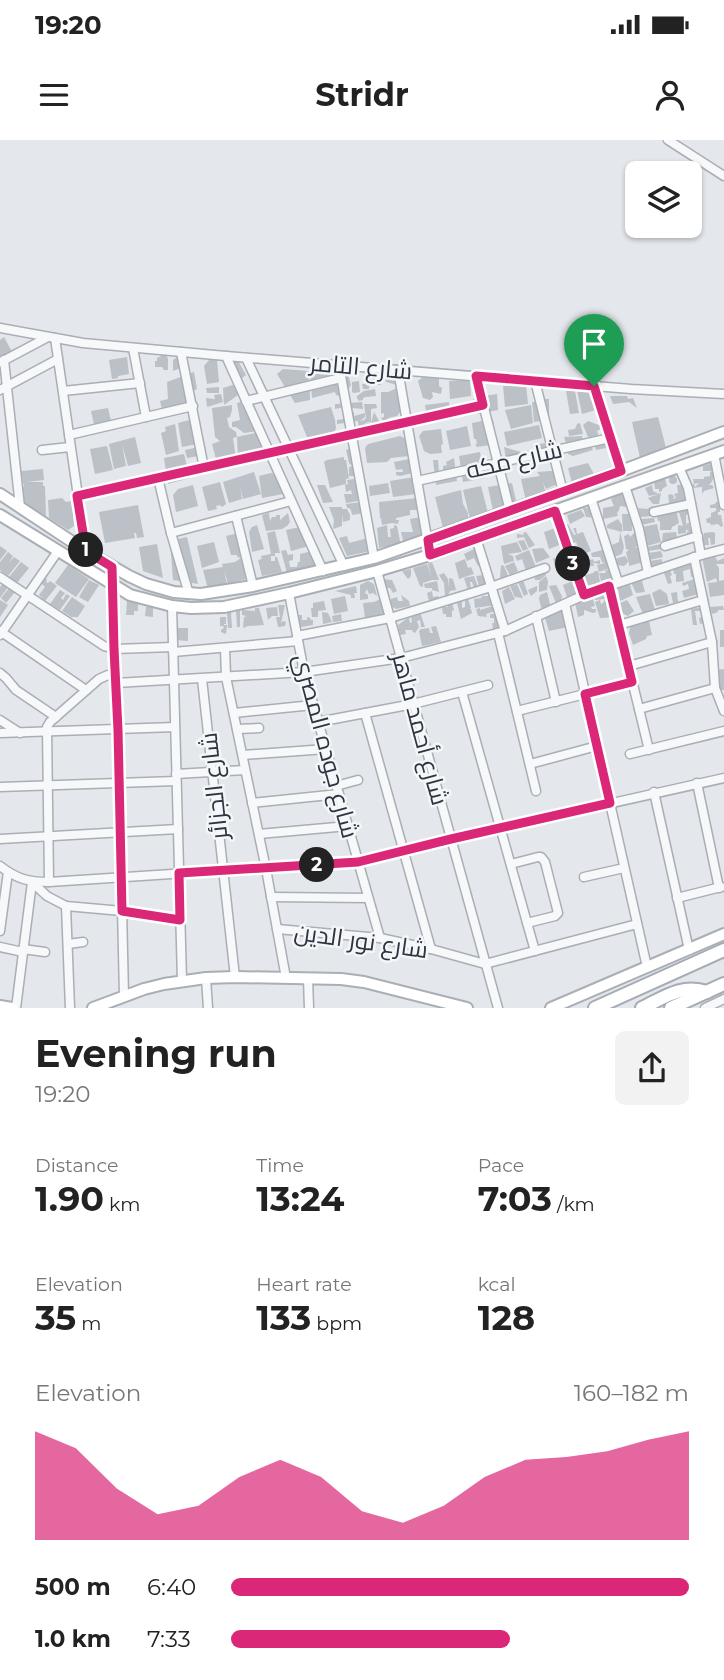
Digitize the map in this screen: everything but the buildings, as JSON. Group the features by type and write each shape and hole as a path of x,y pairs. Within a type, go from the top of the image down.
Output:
{"main road":[{"path":"595,1008 724,950"},
{"path":"671,1008 724,984"},
{"path":"642,1008 684,989 707,992"}],"street":[{"path":"668,140 677,143 724,176"},
{"name":"شارع التامر","path":"0,328 83,343 133,348 594,386 724,394"},
{"path":"20,507 2,361 51,337 58,359 86,551"},
{"path":"133,348 146,417"},
{"path":"181,352 204,468"},
{"path":"226,356 323,571"},
{"path":"246,358 344,566"},
{"path":"4,388 58,359"},
{"path":"339,365 374,558"},
{"path":"398,370 430,555"},
{"path":"476,376 509,511"},
{"path":"246,401 341,378"},
{"path":"535,381 563,492"},
{"path":"63,391 140,383"},
{"path":"594,386 621,471"},
{"path":"77,496 483,405"},
{"path":"69,435 192,407"},
{"path":"0,494 86,551 146,584 174,592 216,593 374,558 724,432"},
{"name":"شارع مكه","path":"417,481 610,438"},
{"path":"42,450 70,446"},
{"path":"686,446 693,462"},
{"path":"20,507 5,518 111,585 130,595 172,606 208,608 289,593 430,555 719,453 724,505"},
{"path":"679,467 688,488 698,536 698,556 712,642 715,688 724,711"},
{"path":"158,478 190,594"},
{"path":"625,486 639,529 648,573"},
{"path":"592,498 618,582"},
{"path":"171,533 291,501"},
{"path":"654,512 691,504"},
{"path":"555,511 584,595"},
{"path":"236,516 253,586"},
{"path":"665,545 698,536"},
{"path":"476,538 492,587 536,790"},
{"path":"49,882 48,724 99,678 174,681 304,672 401,658 502,632 618,582 724,550"},
{"path":"58,551 0,633 86,690"},
{"path":"112,567 124,996"},
{"path":"0,577 104,646 114,649 173,650 225,648 297,638 390,618 545,568"},
{"name":"شارع أحمد ماهر","path":"377,571 498,1008"},
{"path":"609,586 649,750"},
{"name":"شارع جوده المصري","path":"289,593 304,672 380,938"},
{"path":"619,625 704,600"},
{"path":"565,604 647,967"},
{"path":"172,606 182,981"},
{"path":"536,616 556,702"},
{"path":"629,666 712,642"},
{"path":"225,648 226,677 286,978"},
{"path":"0,673 16,690 56,717"},
{"name":"شارع الجزائر","path":"202,679 235,977"},
{"path":"517,711 632,682"},
{"path":"318,722 414,704 488,685"},
{"path":"639,709 715,688"},
{"path":"462,692 535,951"},
{"path":"234,713 313,705"},
{"path":"365,713 431,949"},
{"path":"0,720 20,733"},
{"path":"0,733 175,727"},
{"path":"237,729 259,728"},
{"path":"630,754 724,731"},
{"path":"530,764 597,746"},
{"path":"243,755 326,749"},
{"path":"0,787 120,784 245,770"},
{"path":"0,866 23,880 49,882 358,862 724,778"},
{"path":"253,803 337,790 358,780"},
{"path":"677,898 721,887 697,783"},
{"path":"654,792 689,950"},
{"path":"259,834 348,826"},
{"path":"0,839 178,829"},
{"path":"511,864 538,857 545,862 558,913 527,923"},
{"path":"584,877 624,868"},
{"path":"0,930 8,872"},
{"path":"32,882 47,896 66,906 180,920"},
{"path":"0,1006 14,1008 32,882"},
{"path":"271,897 368,898"},
{"path":"66,906 70,1008"},
{"path":"485,964 637,924"},
{"name":"شارع نور الدين","path":"277,929 380,938 485,964"},
{"path":"551,1008 724,934"},
{"path":"68,944 83,942"},
{"path":"0,947 45,952"},
{"path":"93,1008 144,989 182,981 235,977 364,982 467,1008"},
{"path":"206,978 208,1008"},
{"path":"308,978 309,1008"},
{"path":"705,1008 724,999"}],"route":[{"path":"476,376 594,386 621,471 428,540 430,555 555,511 584,595 609,586 632,682 585,694 610,803 358,862 179,873 180,920 122,911 112,567 86,551 77,496 483,405 476,376"}]}
